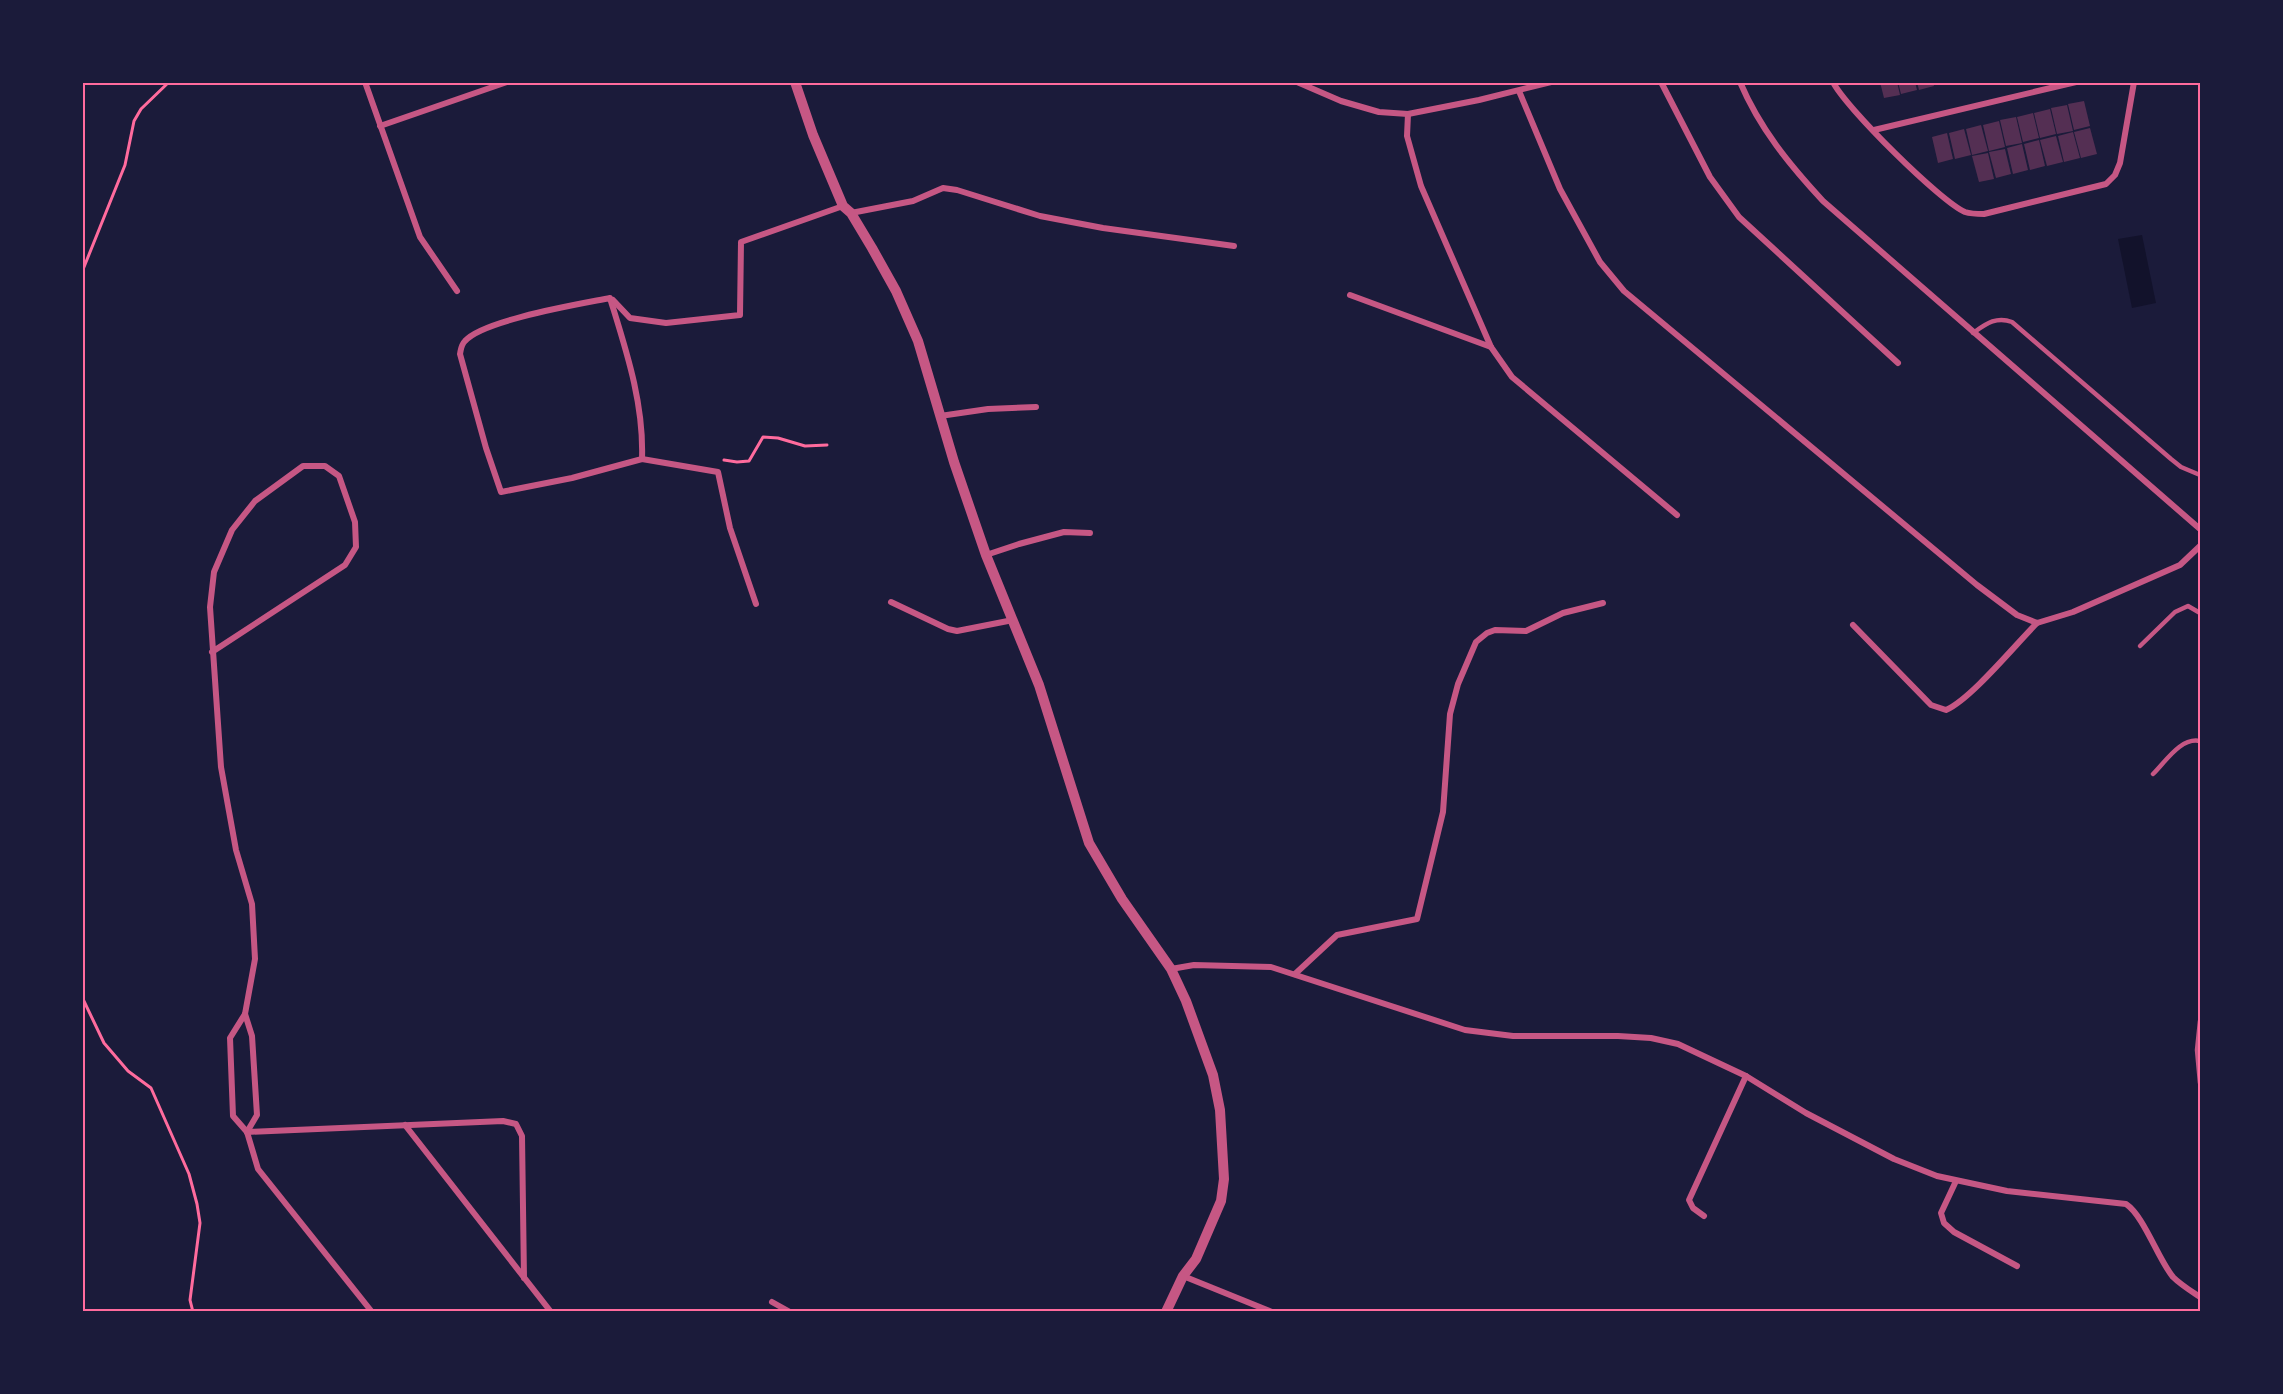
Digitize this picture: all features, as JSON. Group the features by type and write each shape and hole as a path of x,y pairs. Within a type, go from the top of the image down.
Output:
{"street":[{"path":"365,82 420,237 457,291"},
{"path":"380,126 507,82"},
{"path":"795,82 813,135 847,210 872,248 906,312 918,341 986,555 1040,685 1089,843 1122,899 1171,969 1186,1001 1213,1075 1220,1110 1224,1179 1221,1201 1209,1233 1196,1259 1183,1276 1166,1311"},
{"path":"1297,82 1379,112 1408,114 1518,92 1551,82"},
{"path":"1661,82 1710,177 1739,217 1898,363"},
{"path":"1740,82 1750,107 1765,131 1789,165 1823,201 2200,529"},
{"path":"1833,82 1849,105 1954,205 1967,213 1984,214 2106,184 2115,175 2120,162 2134,82"},
{"path":"1874,130 2076,82"},
{"path":"1518,92 1560,189 1600,262 1624,291 1977,585 2017,615 2037,623"},
{"path":"1408,114 1407,136 1421,186 1491,347 1512,377 1677,515"},
{"path":"610,298 630,318 666,323 740,315 741,242 847,210 913,201 943,188 957,190 1040,216 1103,228 1234,246"},
{"path":"1350,295 1491,347"},
{"path":"610,298 517,318 478,331 465,341 460,354 486,448 501,492 572,478 642,459 717,472 730,528 756,604"},
{"path":"610,298 634,375 643,436 642,459"},
{"path":"940,416 988,409 1036,407"},
{"path":"212,652 345,565 356,547 355,522 339,476 326,466 303,466 255,501 232,530 214,573 210,607 212,652 221,767 236,850 252,904 255,959 245,1014 230,1038 233,1116 247,1132 258,1169 372,1311"},
{"path":"986,555 1064,532 1090,533"},
{"path":"1854,625 1931,705 1946,710 1955,706 1973,689 2037,623 2073,612 2180,564 2200,546"},
{"path":"891,602 957,631 1014,620"},
{"path":"1295,974 1337,934 1417,920 1443,812 1450,714 1458,684 1476,642 1495,630 1526,631 1563,613 1603,603"},
{"path":"1171,969 1194,965 1271,967 1465,1030 1513,1036 1651,1038 1678,1044 1746,1076 1806,1113 1894,1159 1937,1176 2007,1191 2126,1204 2173,1276 2200,1297"},
{"path":"245,1014 252,1036 257,1115 247,1132"},
{"path":"1704,1216 1693,1208 1689,1200 1746,1076"},
{"path":"247,1132 503,1121 516,1124 522,1136 524,1278"},
{"path":"405,1125 551,1311"},
{"path":"1956,1181 1941,1213 1944,1222 1954,1232 2017,1266"},
{"path":"1183,1276 1272,1311"},
{"path":"772,1302 790,1311"}],"lane":[{"path":"1973,333 1995,320 2003,319 2012,322 2171,459 2181,467 2200,475"},
{"path":"2140,646 2180,609 2188,606 2200,613"},
{"path":"2153,774 2183,744 2192,740 2200,741"},
{"path":"2200,1021 2197,1050 2200,1083"}],"path":[{"path":"82,272 125,165 134,121 141,109 169,82"},
{"path":"717,472 723,460 749,461 763,437 778,438 805,446 827,445"},
{"path":"82,997 104,1043 128,1071 151,1088 189,1174 200,1223 190,1300 193,1311"}],"shaded area":[{"path":"2142,235 2156,303 2132,308 2118,239"}],"building":[{"path":"1880,82 1897,82 1900,95 1884,98"},
{"path":"1898,82 1915,82 1917,90 1901,94"},
{"path":"1917,82 1933,82 1934,86 1919,90"},
{"path":"2084,101 2090,126 2074,130 2068,104"},
{"path":"2067,105 2073,131 2057,134 2051,108"},
{"path":"2050,109 2056,134 2040,138 2034,113"},
{"path":"2033,113 2039,138 2023,142 2017,117"},
{"path":"2016,117 2022,143 2006,146 2000,120"},
{"path":"1999,121 2005,147 1989,151 1983,125"},
{"path":"1981,125 1988,151 1972,155 1966,129"},
{"path":"2090,128 2097,154 2081,158 2074,132"},
{"path":"1964,129 1971,155 1955,159 1949,133"},
{"path":"2073,132 2080,158 2064,162 2058,136"},
{"path":"1947,133 1953,159 1938,163 1932,137"},
{"path":"2056,136 2063,162 2047,166 2040,140"},
{"path":"2039,140 2045,166 2030,170 2024,144"},
{"path":"2022,144 2028,170 2013,174 2007,148"},
{"path":"2005,149 2011,174 1996,178 1989,152"},
{"path":"1988,153 1994,179 1979,182 1972,156"}]}
